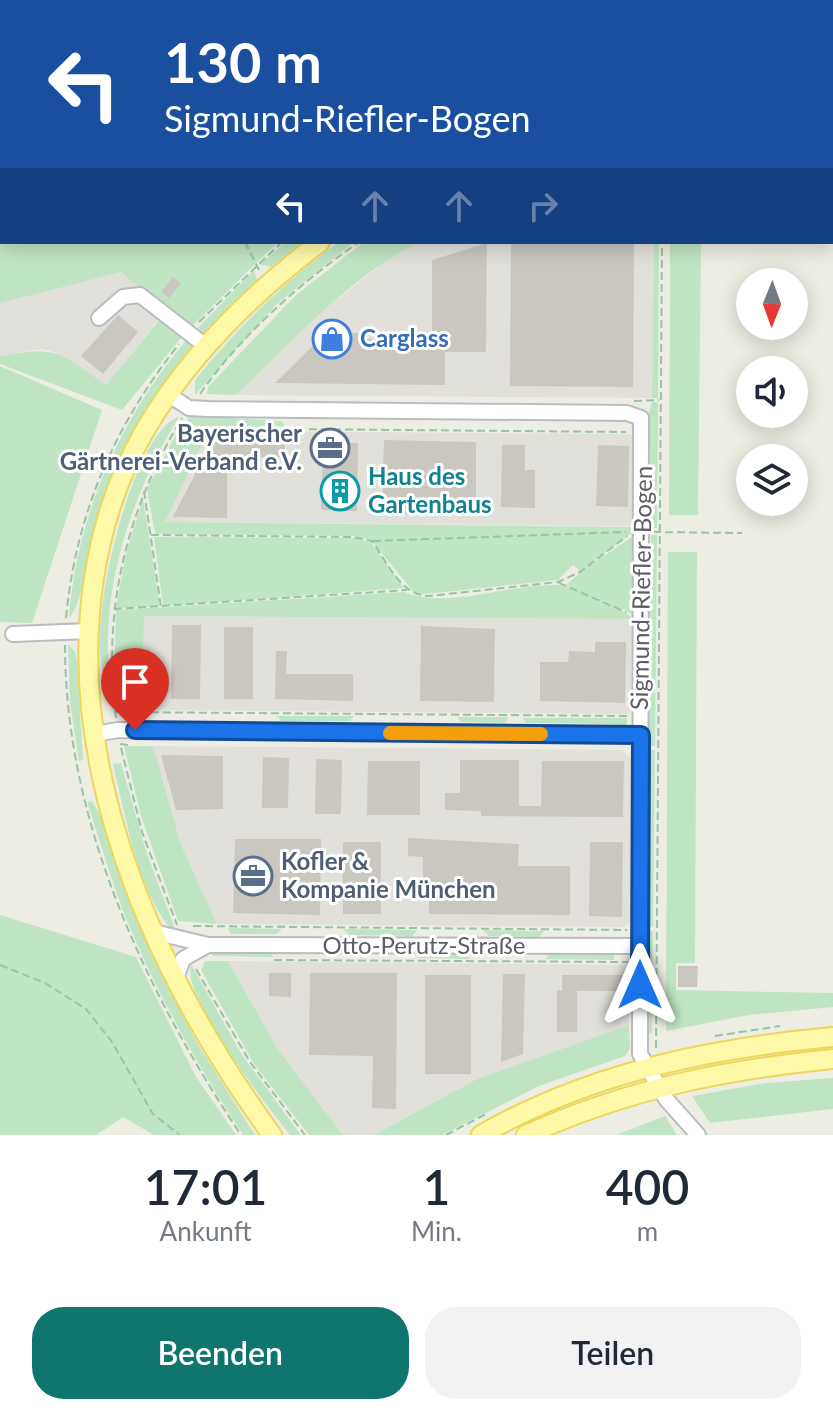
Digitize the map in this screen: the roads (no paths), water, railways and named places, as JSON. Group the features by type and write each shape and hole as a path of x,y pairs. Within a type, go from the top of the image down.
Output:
{"main road":[{"path":"272,1135 219,1058 154,932 115,824 95,734 88,682 89,631 96,564 113,501 136,451 169,395 207,347 271,283 318,244"},
{"path":"481,1135 563,1097 645,1067 746,1045 833,1037"},
{"path":"526,1135 570,1115 656,1086 748,1067 833,1059"}],"street":[{"path":"99,318 123,297 140,295 207,347"},
{"name":"Sigmund-Riefler-Bogen","path":"95,734 135,730 641,735 644,433 641,418 627,413 189,408 169,395"},
{"path":"13,634 89,631"},
{"path":"641,735 640,1054 656,1086 698,1135"},
{"name":"Otto-Perutz-Straße","path":"154,932 208,945 640,946"},
{"path":"176,978 183,959 208,945"}],"place":[{"name":"Carglass","path":"332,339"},
{"name":"Bayerischer Gärtnerei-Verband e.V.","path":"330,448"},
{"name":"Haus des Gartenbaus","path":"340,491"},
{"name":"Kofler & Kompanie München","path":"253,876"}]}
